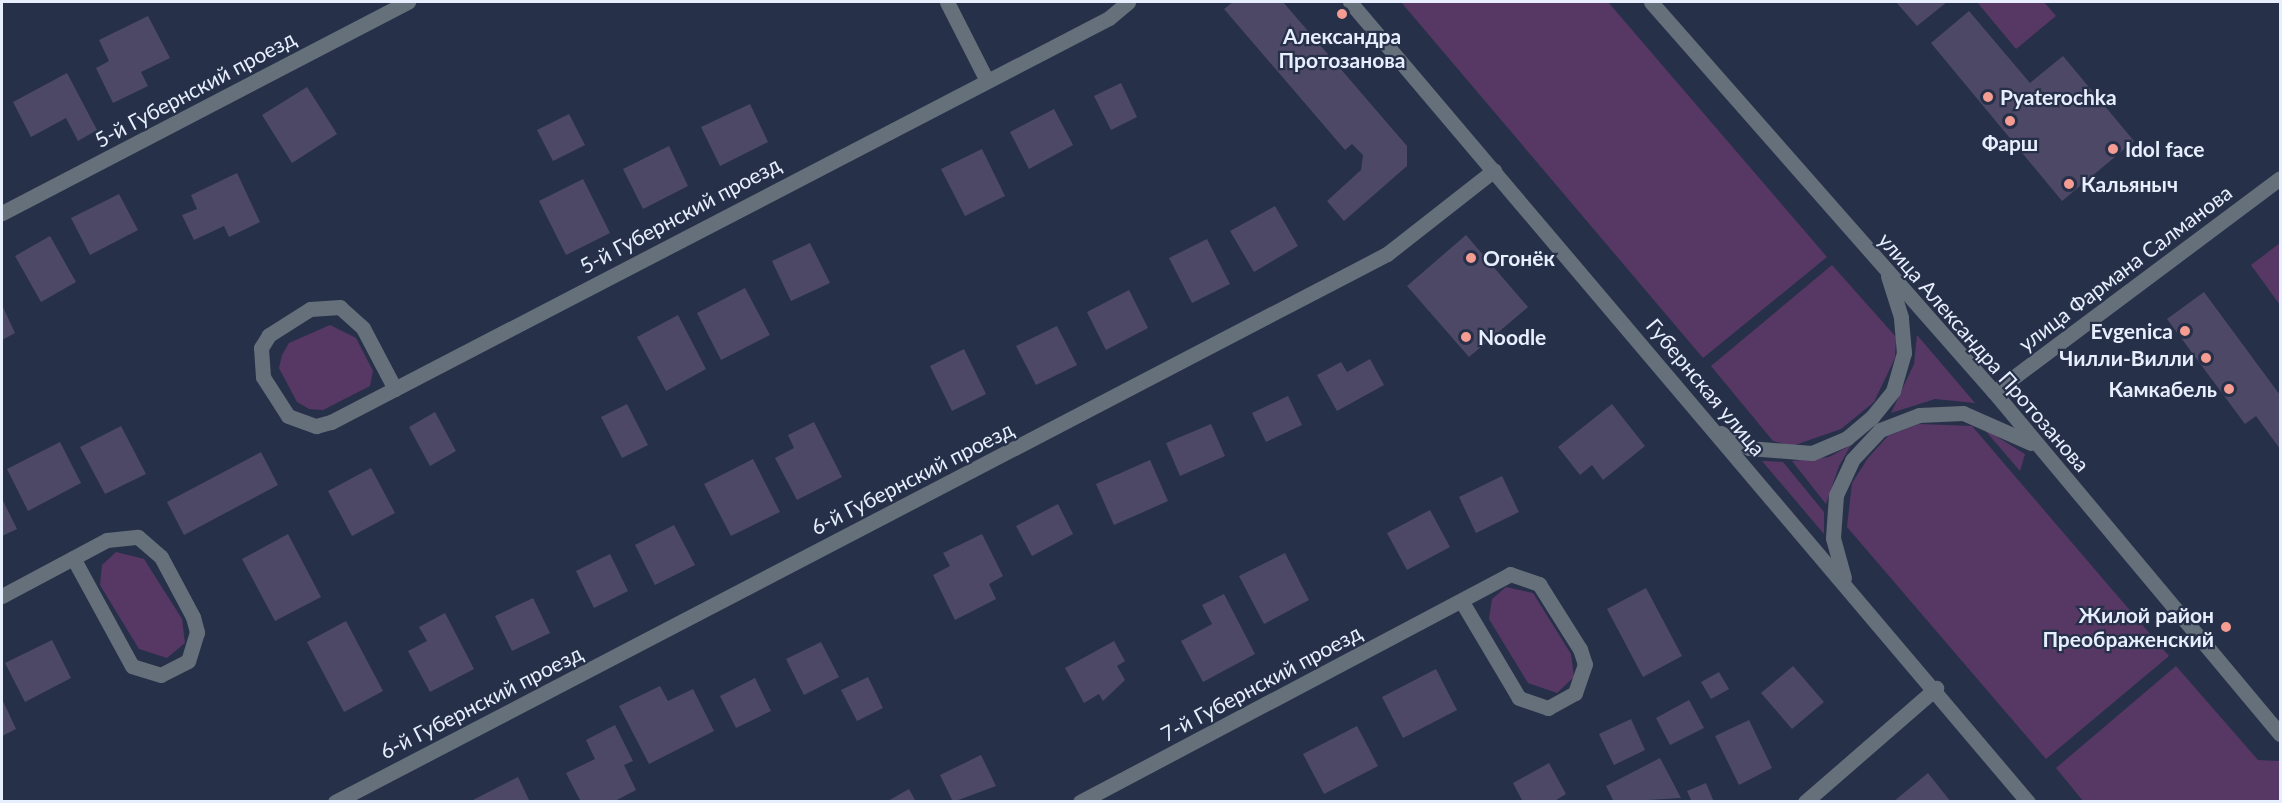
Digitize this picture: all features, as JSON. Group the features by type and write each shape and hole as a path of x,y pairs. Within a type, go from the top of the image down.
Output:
{"street":[{"name":"5-й Губернский проезд","path":"2,213 408,2"},
{"path":"946,2 986,79"},
{"name":"5-й Губернский проезд","path":"394,389 363,328 340,307 310,309 268,335 261,348 259,364 272,394 288,417 301,424 331,422 986,79 1109,18 1128,2"},
{"name":"Губернская улица","path":"1350,2 1936,688 2028,801"},
{"name":"улица Александра Протозанова","path":"1651,2 1994,392 2280,734"},
{"name":"6-й Губернский проезд","path":"335,801 1387,254 1494,170"},
{"name":"улица Фармана Салманова","path":"1994,392 2280,178"},
{"path":"1713,429 1749,448 1812,453 1847,438 1872,417 1893,391 1904,353 1901,317 1886,271"},
{"path":"1845,584 1833,538 1836,495 1852,460 1880,430 1918,415 1963,413 2039,447"},
{"path":"2,596 73,558 122,536 152,545 193,617 197,632 188,661 160,675 132,666 73,558"},
{"name":"7-й Губернский проезд","path":"1080,801 1462,602 1510,574 1539,584 1580,649 1585,664 1575,693 1548,708 1519,698 1462,602"},
{"path":"1805,801 1936,688"}],"shaded area":[{"path":"1401,2 1608,2 1827,257 1703,358"},
{"path":"1977,2 2044,2 2056,16 2016,49"},
{"path":"2280,243 2280,305 2251,265"},
{"path":"1832,265 1896,337 1895,358 1874,402 1841,429 1792,446 1773,441 1711,366"},
{"path":"330,325 356,338 373,371 370,386 323,410 309,409 297,402 279,368 282,355 289,343"},
{"path":"1917,335 1975,403 1935,399 1891,413 1914,364"},
{"path":"1919,424 1972,426 2169,656 2046,759 1847,527 1852,483 1868,458 1888,436"},
{"path":"1983,428 2025,454 2020,471"},
{"path":"1851,445 1839,466 1826,504 1792,461 1829,457"},
{"path":"1762,461 1783,462 1824,512 1824,534"},
{"path":"116,552 144,559 182,619 185,643 167,658 139,649 100,585 102,565"},
{"path":"1506,587 1533,593 1571,654 1574,677 1557,693 1528,683 1489,619 1492,599"},
{"path":"2176,666 2258,760 2280,761 2280,801 2083,801 2056,768"}],"building":[{"path":"1233,2 1283,2 1407,146 1407,166 1344,221 1327,201 1361,170 1363,155 1352,144 1345,150 1224,9"},
{"path":"1896,2 1947,2 1917,26"},
{"path":"1969,11 2030,83 2063,56 2134,141 2062,201 1931,43"},
{"path":"148,16 170,58 141,72 148,86 113,103 96,68 109,61 99,40"},
{"path":"67,73 97,130 78,141 66,118 31,137 13,102"},
{"path":"1121,83 1137,117 1111,130 1094,96"},
{"path":"307,87 337,134 292,163 262,115"},
{"path":"750,104 768,142 720,166 701,127"},
{"path":"1054,109 1073,145 1029,169 1010,132"},
{"path":"569,114 585,145 553,161 537,130"},
{"path":"669,146 688,186 643,209 623,169"},
{"path":"982,149 1005,196 965,216 941,169"},
{"path":"237,173 260,222 229,237 224,226 194,240 182,215 197,209 191,195"},
{"path":"583,179 610,233 566,255 539,201"},
{"path":"119,194 138,230 90,255 71,218"},
{"path":"1275,206 1298,246 1254,272 1230,231"},
{"path":"1466,235 1528,307 1469,357 1407,286"},
{"path":"50,236 76,282 41,302 15,256"},
{"path":"1207,239 1230,284 1192,303 1169,258"},
{"path":"810,243 830,283 791,301 772,261"},
{"path":"745,288 770,335 721,360 697,313"},
{"path":"1129,290 1148,328 1106,350 1087,312"},
{"path":"2204,292 2280,395 2280,449 2256,416 2245,424 2167,319"},
{"path":"2,305 15,333 2,340"},
{"path":"678,315 706,369 666,391 637,337"},
{"path":"1057,326 1077,365 1036,385 1016,346"},
{"path":"964,349 986,394 952,411 930,366"},
{"path":"1370,359 1384,385 1337,411 1317,375 1341,362 1347,372"},
{"path":"1288,396 1302,425 1266,442 1252,413"},
{"path":"627,404 648,445 622,458 601,417"},
{"path":"1612,404 1645,446 1603,480 1592,465 1580,475 1558,447"},
{"path":"435,412 456,451 430,466 409,427"},
{"path":"814,422 842,477 797,500 775,458 794,448 788,435"},
{"path":"1211,424 1225,456 1180,476 1166,443"},
{"path":"121,426 146,474 105,494 80,447"},
{"path":"60,442 81,483 28,511 7,469"},
{"path":"261,452 278,485 184,535 167,502"},
{"path":"753,459 780,512 731,536 704,484"},
{"path":"1150,460 1168,501 1114,525 1096,484"},
{"path":"371,468 395,513 352,536 328,491"},
{"path":"1502,476 1519,512 1476,533 1459,497"},
{"path":"2,499 17,529 2,536"},
{"path":"1058,504 1073,534 1032,556 1016,526"},
{"path":"1430,510 1450,547 1407,570 1387,533"},
{"path":"674,525 695,565 655,585 635,545"},
{"path":"288,534 321,597 275,621 242,559"},
{"path":"982,534 1003,576 989,584 996,599 955,620 933,575 950,566 943,553"},
{"path":"1285,553 1309,600 1264,624 1239,576"},
{"path":"610,554 628,591 594,608 576,571"},
{"path":"1646,588 1682,656 1643,677 1607,609"},
{"path":"1224,594 1255,654 1203,682 1181,641 1212,624 1202,605"},
{"path":"533,598 550,633 512,651 495,616"},
{"path":"445,613 474,669 430,692 408,651 427,641 419,627"},
{"path":"346,621 383,691 344,712 307,642"},
{"path":"52,640 71,678 25,702 5,663"},
{"path":"1114,641 1125,661 1117,666 1125,680 1103,701 1099,694 1084,703 1065,668"},
{"path":"821,642 839,677 804,695 786,659"},
{"path":"1793,666 1824,702 1792,729 1761,693"},
{"path":"1436,669 1457,710 1403,738 1382,697"},
{"path":"1719,672 1729,689 1711,699 1701,682"},
{"path":"868,677 883,708 857,721 841,690"},
{"path":"755,678 771,711 736,728 720,696"},
{"path":"660,686 668,701 693,689 714,731 649,764 619,706"},
{"path":"2,699 16,729 2,736"},
{"path":"1689,700 1704,728 1670,745 1656,718"},
{"path":"1631,719 1645,750 1614,765 1599,734"},
{"path":"1749,720 1772,768 1739,785 1715,736"},
{"path":"615,725 633,761 624,765 636,790 613,802 581,802 566,773 595,759 586,740"},
{"path":"1357,726 1378,766 1324,794 1303,754"},
{"path":"981,755 996,786 953,802 940,775"},
{"path":"1660,758 1681,798 1614,802 1606,786"},
{"path":"1549,763 1566,794 1553,802 1523,802 1513,783"},
{"path":"1928,773 1951,802 1893,802"},
{"path":"518,777 530,802 469,802"},
{"path":"1706,783 1714,802 1692,802 1687,791"},
{"path":"909,789 916,802 886,802"}],"place":[{"name":"Александра Протозанова","path":"1342,14"},
{"name":"Pyaterochka","path":"1988,97"},
{"name":"Фарш","path":"2010,121"},
{"name":"Idol face","path":"2113,149"},
{"name":"Кальяныч","path":"2069,184"},
{"name":"Огонёк","path":"1471,258"},
{"name":"Evgenica","path":"2185,331"},
{"name":"Noodle","path":"1466,337"},
{"name":"Чилли-Вилли","path":"2206,358"},
{"name":"Камкабель","path":"2229,389"},
{"name":"Жилой район Преображенский","path":"2226,627"}]}
